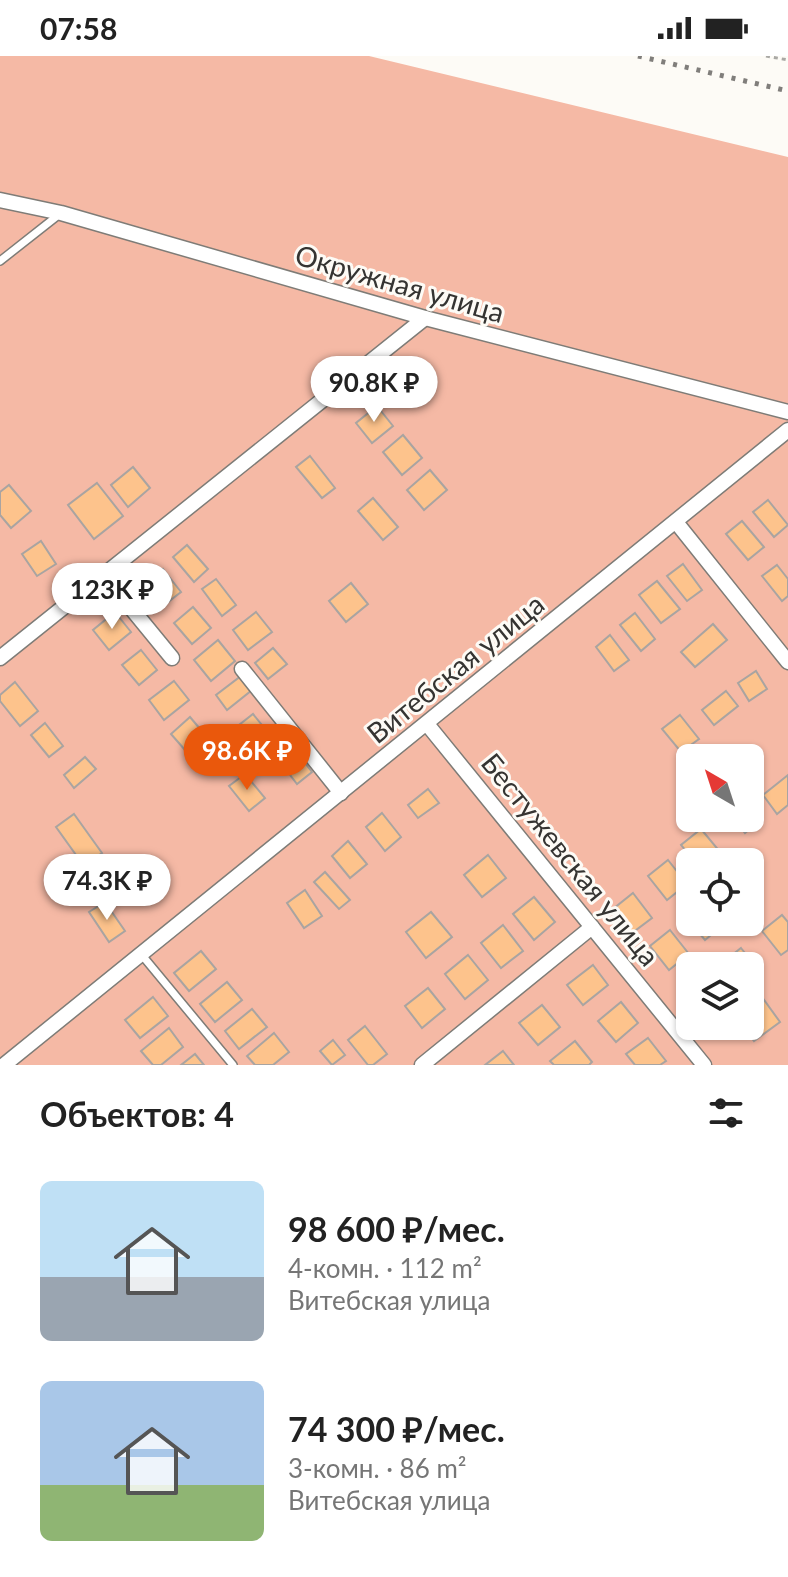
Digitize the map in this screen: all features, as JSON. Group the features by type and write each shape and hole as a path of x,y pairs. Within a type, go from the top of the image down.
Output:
{"street":[{"name":"Окружная улица","path":"0,200 61,213 425,318 788,412"},
{"path":"0,658 425,318"},
{"name":"Витебская улица","path":"4,1065 788,430"},
{"path":"676,522 788,662"},
{"path":"104,575 172,658"},
{"path":"242,669 341,793"},
{"name":"Бестужевская улица","path":"427,724 704,1065"},
{"path":"422,1065 592,927"}],"lane":[{"path":"0,261 61,213"},
{"path":"141,954 233,1065"}],"path":[{"path":"766,56 788,60"}],"shaded area":[{"path":"0,56 369,56 788,157 788,1065 0,1065"}],"building":[{"path":"377,406 393,426 372,443 356,423"},
{"path":"403,435 422,458 402,475 383,452"},
{"path":"310,456 335,488 322,498 296,467"},
{"path":"133,467 150,488 128,507 111,485"},
{"path":"430,470 447,490 424,510 407,490"},
{"path":"97,483 123,516 94,539 68,505"},
{"path":"9,485 31,511 11,528 0,515 0,492"},
{"path":"373,498 398,527 383,540 358,511"},
{"path":"768,500 788,525 774,537 753,512"},
{"path":"742,521 764,547 748,560 726,534"},
{"path":"41,541 56,564 37,576 22,554"},
{"path":"187,545 208,569 194,582 173,557"},
{"path":"683,564 702,590 687,601 667,576"},
{"path":"777,565 788,579 788,596 782,601 762,576"},
{"path":"163,569 181,592 159,609 141,586"},
{"path":"216,579 236,605 222,616 202,589"},
{"path":"657,581 680,609 661,623 639,595"},
{"path":"351,583 368,604 346,622 329,601"},
{"path":"193,607 211,628 192,644 174,623"},
{"path":"115,612 131,632 109,650 93,630"},
{"path":"256,612 272,632 248,650 233,630"},
{"path":"635,613 655,639 641,651 620,625"},
{"path":"713,624 727,640 695,667 681,652"},
{"path":"610,635 629,660 614,671 596,647"},
{"path":"218,640 235,661 211,681 194,660"},
{"path":"273,648 287,664 268,679 255,663"},
{"path":"141,650 157,670 139,685 122,665"},
{"path":"756,671 767,689 749,701 738,683"},
{"path":"241,676 252,690 227,710 216,695"},
{"path":"174,681 189,700 164,720 149,700"},
{"path":"15,682 38,711 20,726 0,701 0,695"},
{"path":"726,691 738,706 714,725 702,710"},
{"path":"253,714 275,741 260,753 239,725"},
{"path":"680,715 699,739 692,744 676,746 662,729"},
{"path":"190,717 211,742 192,758 171,734"},
{"path":"45,723 63,746 49,757 31,735"},
{"path":"292,746 312,772 297,784 277,758"},
{"path":"85,757 96,769 74,788 64,775"},
{"path":"245,774 265,798 249,811 229,786"},
{"path":"788,775 788,805 777,814 764,794"},
{"path":"428,789 439,803 418,818 408,805"},
{"path":"382,813 401,837 385,851 366,827"},
{"path":"74,814 102,853 84,866 56,827"},
{"path":"697,832 704,832 717,848 683,848 681,845"},
{"path":"348,841 367,864 350,878 332,856"},
{"path":"488,855 506,878 482,897 464,875"},
{"path":"668,860 676,870 676,893 667,900 648,876"},
{"path":"325,872 350,900 339,909 314,882"},
{"path":"305,890 322,916 304,928 287,903"},
{"path":"633,893 652,918 632,933 613,909"},
{"path":"534,897 555,922 534,940 513,914"},
{"path":"105,902 125,931 109,942 89,912"},
{"path":"431,912 452,937 426,958 406,932"},
{"path":"782,915 788,922 788,950 781,955 764,929"},
{"path":"503,925 523,951 501,968 481,943"},
{"path":"670,930 687,952 676,952 676,964 669,970 650,946"},
{"path":"201,951 216,969 189,991 174,973"},
{"path":"468,955 488,980 465,999 445,974"},
{"path":"593,965 608,985 583,1005 567,985"},
{"path":"227,982 242,1000 215,1022 200,1004"},
{"path":"428,988 445,1009 422,1028 405,1006"},
{"path":"153,997 168,1016 140,1038 125,1020"},
{"path":"764,1000 780,1022 764,1034"},
{"path":"621,1002 638,1023 616,1042 598,1021"},
{"path":"542,1005 560,1027 538,1045 519,1023"},
{"path":"252,1009 267,1027 239,1049 225,1031"},
{"path":"365,1026 387,1054 373,1065 368,1065 348,1040"},
{"path":"169,1028 183,1047 161,1065 153,1065 141,1051"},
{"path":"274,1033 289,1052 273,1065 255,1065 247,1056"},
{"path":"648,1038 666,1061 660,1065 635,1065 626,1054"},
{"path":"333,1040 345,1055 332,1065 320,1051"},
{"path":"575,1041 592,1062 589,1065 554,1065 550,1061"},
{"path":"503,1051 514,1065 485,1065"},
{"path":"195,1054 204,1065 181,1065"}],"railway":[{"path":"638,56 788,91"}]}
